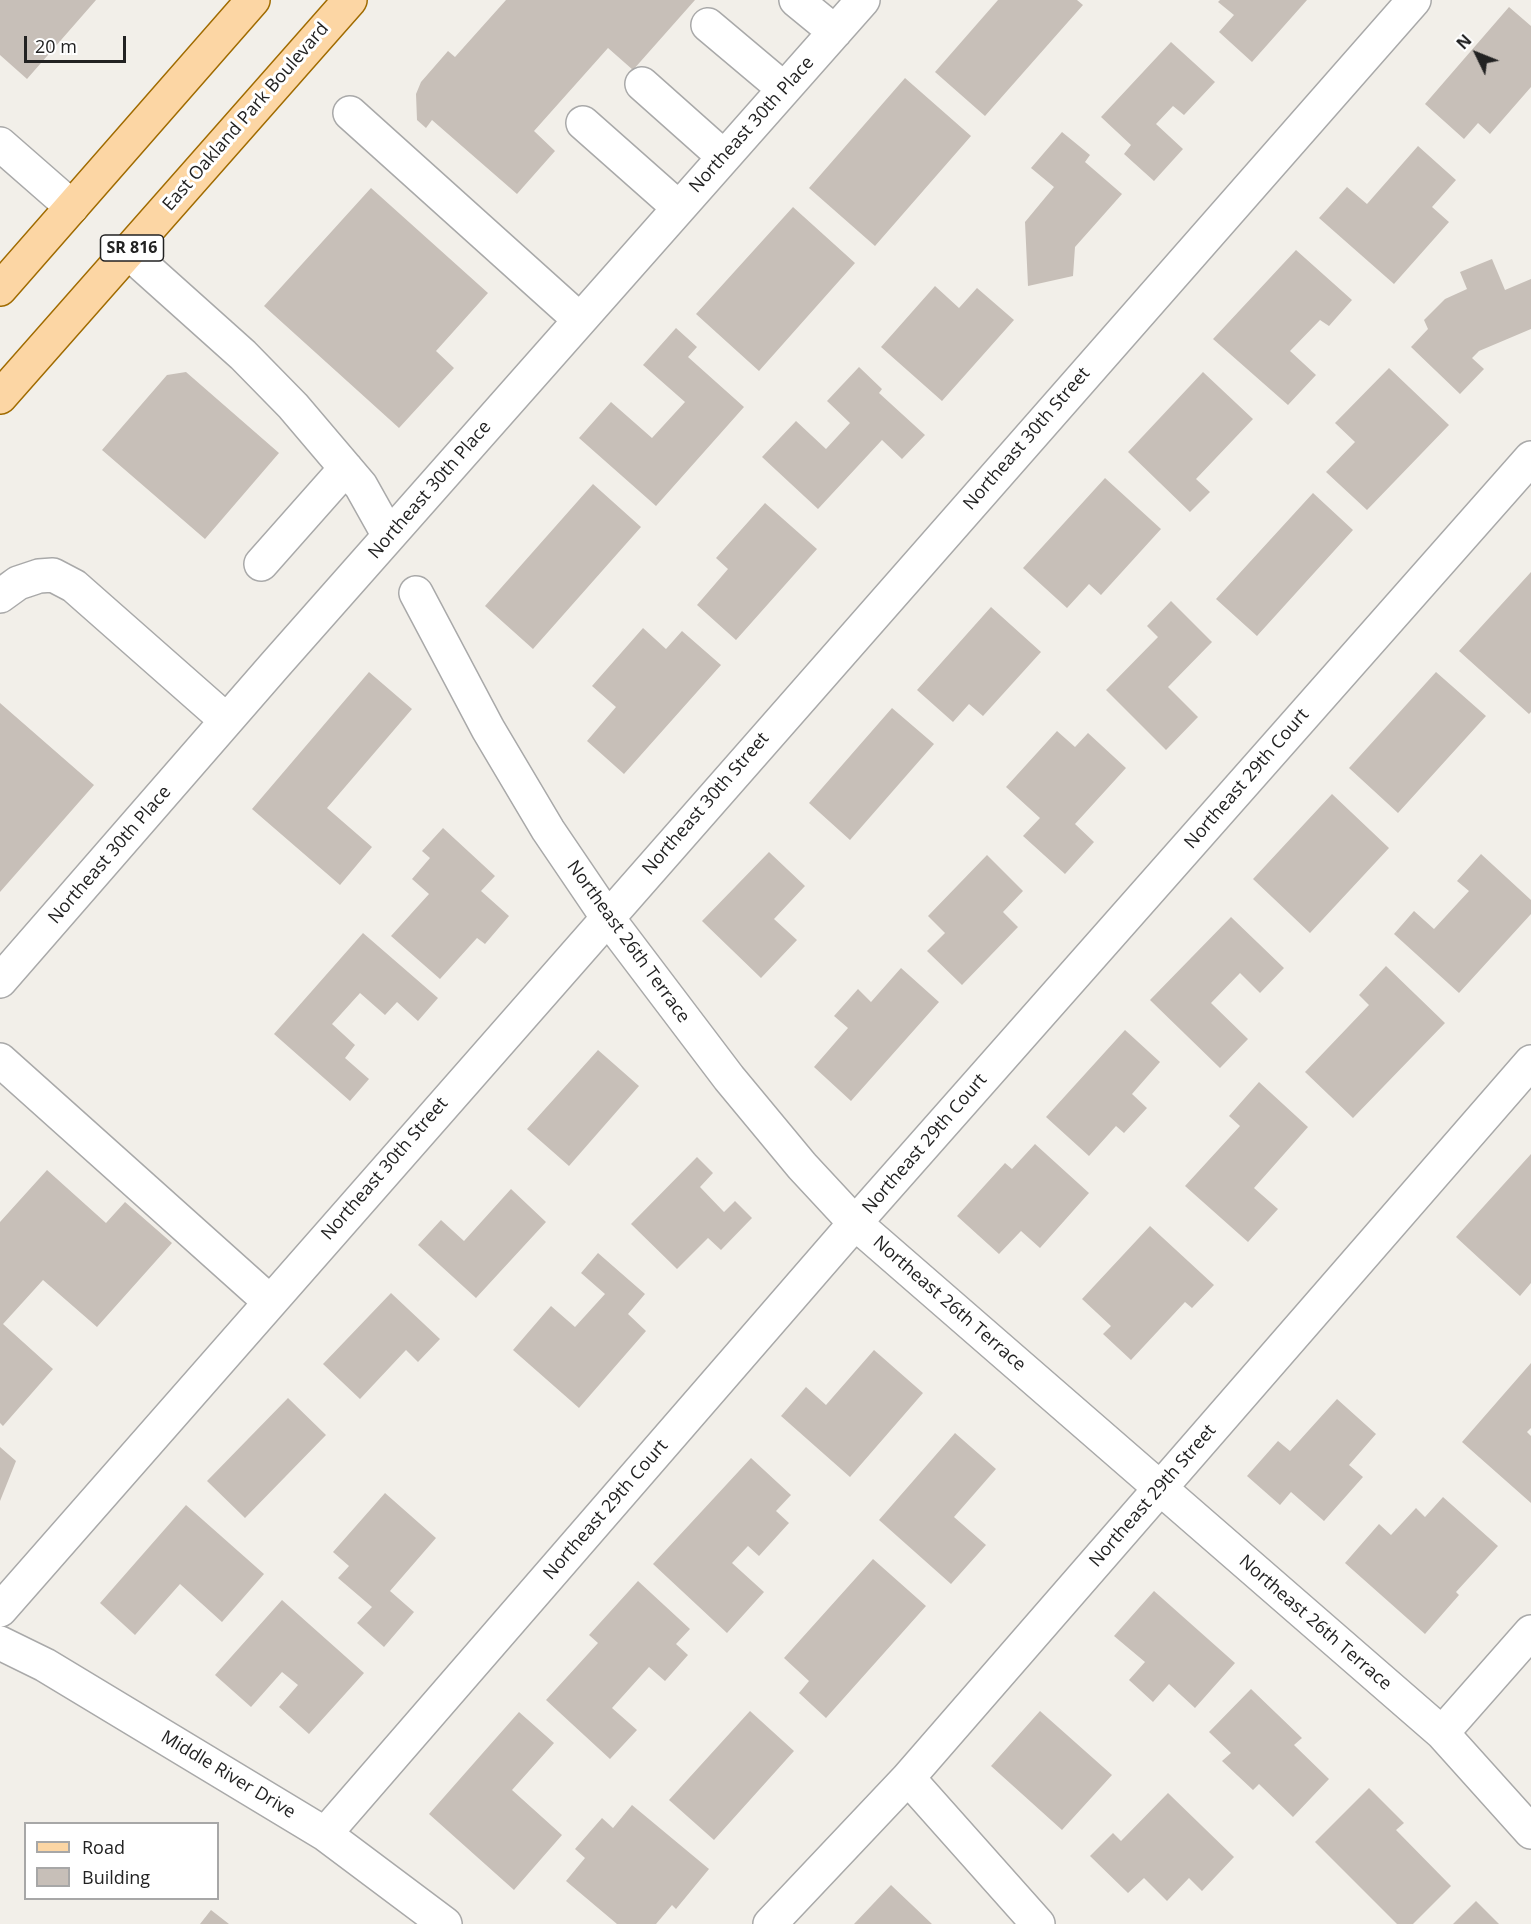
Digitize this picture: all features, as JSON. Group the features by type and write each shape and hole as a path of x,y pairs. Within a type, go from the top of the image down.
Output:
{"main road":[{"path":"0,289 253,0"},
{"name":"East Oakland Park Boulevard","path":"0,397 350,0"}],"street":[{"path":"796,0 835,32"},
{"name":"Northeast 30th Place","path":"2,977 226,720 863,0"},
{"name":"Northeast 30th Street","path":"0,1610 1413,0"},
{"path":"708,25 784,89"},
{"path":"642,84 724,158"},
{"path":"350,113 580,320"},
{"path":"583,123 679,208"},
{"path":"0,144 72,207"},
{"path":"128,252 243,355 292,406 361,486 389,536"},
{"name":"Northeast 29th Court","path":"325,1834 855,1223 1531,458"},
{"path":"261,564 346,468"},
{"path":"0,596 18,583 39,576 53,575 74,586 226,720"},
{"name":"Northeast 26th Terrace","path":"416,593 500,749 548,830 607,917 729,1078 802,1166 855,1223 1442,1733 1531,1832"},
{"path":"0,1060 269,1301"},
{"name":"Northeast 29th Street","path":"770,1924 908,1778 1531,1062"},
{"path":"1442,1733 1531,1632"},
{"name":"Middle River Drive","path":"0,1643 45,1665 325,1834 445,1924"},
{"path":"908,1778 1038,1924"}],"building":[{"path":"0,0 96,0 27,79 0,55"},
{"path":"506,0 695,0 633,70 608,48 534,131 555,151 517,194 432,120 426,128 417,120 416,94 421,82 448,51 455,57"},
{"path":"998,0 1077,0 1083,5 985,116 935,72"},
{"path":"1220,0 1307,0 1252,62 1219,32 1234,15 1218,2"},
{"path":"1509,7 1531,26 1531,87 1490,134 1478,123 1464,139 1425,104"},
{"path":"1171,42 1215,82 1184,115 1173,106 1156,124 1183,149 1154,181 1124,154 1131,145 1101,117"},
{"path":"905,78 971,136 875,246 809,188"},
{"path":"1062,132 1090,155 1085,162 1122,194 1075,247 1073,276 1028,286 1025,222 1054,187 1031,168"},
{"path":"1418,146 1456,180 1432,207 1449,222 1394,284 1319,218 1347,187 1367,204"},
{"path":"371,188 488,293 436,351 454,368 399,428 264,306"},
{"path":"793,207 855,263 759,371 696,314"},
{"path":"1296,250 1352,300 1329,326 1320,320 1290,351 1316,375 1288,405 1213,339"},
{"path":"1492,259 1505,290 1531,279 1531,329 1479,351 1472,358 1484,369 1460,394 1411,347 1428,329 1424,320 1445,299 1467,289 1460,272"},
{"path":"935,286 959,308 977,288 1014,320 942,401 881,347"},
{"path":"676,328 697,347 688,357 744,407 656,506 579,438 611,402 652,438 685,402 643,365"},
{"path":"859,367 882,389 879,393 925,435 902,459 882,440 818,509 762,457 796,421 826,449 850,423 827,401"},
{"path":"1389,368 1449,425 1367,510 1326,472 1355,442 1335,423"},
{"path":"186,372 279,453 205,539 102,450 167,375"},
{"path":"1203,372 1253,419 1196,479 1210,492 1190,512 1128,452"},
{"path":"1105,478 1161,529 1101,595 1089,584 1067,608 1023,568"},
{"path":"593,484 641,527 533,649 485,606"},
{"path":"1313,493 1353,530 1257,636 1216,599"},
{"path":"765,503 817,549 736,640 697,605 728,569 716,558"},
{"path":"1531,572 1531,712 1529,714 1459,651"},
{"path":"1171,601 1212,642 1168,687 1198,717 1166,750 1106,690 1158,637 1147,626"},
{"path":"991,607 1041,652 983,716 969,704 953,722 917,690"},
{"path":"643,628 666,649 682,631 721,665 624,774 587,741 616,707 592,686"},
{"path":"369,672 412,709 327,808 372,847 340,885 252,809"},
{"path":"1436,672 1486,716 1398,813 1349,768"},
{"path":"0,703 94,785 0,892"},
{"path":"892,708 934,744 850,840 809,803"},
{"path":"1057,731 1075,747 1088,733 1126,768 1075,824 1094,842 1065,874 1023,836 1040,818 1006,787"},
{"path":"1332,794 1389,848 1310,933 1253,879"},
{"path":"443,828 495,876 481,891 509,916 485,944 477,938 440,979 391,936 429,894 412,879 430,858 422,851"},
{"path":"769,852 805,886 774,919 797,940 761,978 702,921"},
{"path":"1481,854 1531,900 1531,914 1459,993 1394,934 1414,911 1434,929 1469,891 1457,881"},
{"path":"987,855 1023,891 1003,912 1018,927 962,985 927,951 945,933 928,916"},
{"path":"1231,917 1284,968 1260,993 1240,973 1211,1003 1248,1039 1220,1068 1150,1000"},
{"path":"363,933 438,998 418,1021 397,1002 385,1015 360,993 332,1024 355,1045 345,1058 369,1079 350,1101 274,1034"},
{"path":"1386,966 1445,1023 1353,1118 1305,1072 1369,1005 1359,995"},
{"path":"901,968 939,1002 851,1101 814,1067 848,1028 834,1016 858,989 871,1002"},
{"path":"1125,1030 1160,1062 1132,1094 1147,1108 1124,1133 1116,1126 1089,1156 1046,1117"},
{"path":"598,1050 639,1086 569,1166 527,1129"},
{"path":"1259,1082 1308,1127 1254,1188 1278,1209 1248,1242 1185,1186 1240,1126 1229,1116"},
{"path":"1035,1144 1089,1193 1040,1248 1021,1231 999,1254 957,1216 1005,1163 1012,1169"},
{"path":"1531,1154 1531,1283 1520,1296 1456,1237"},
{"path":"697,1157 713,1173 700,1187 724,1212 735,1201 752,1218 721,1250 708,1238 677,1269 631,1224"},
{"path":"47,1170 106,1223 125,1202 172,1243 97,1327 43,1280 3,1324 53,1369 3,1426 0,1423 0,1222"},
{"path":"511,1189 546,1222 476,1298 418,1245 441,1220 464,1241"},
{"path":"1150,1226 1214,1285 1192,1308 1185,1302 1131,1360 1103,1334 1111,1326 1082,1299"},
{"path":"598,1253 645,1294 628,1314 646,1331 579,1408 513,1350 551,1306 575,1327 605,1294 581,1273"},
{"path":"391,1293 440,1339 418,1362 406,1350 360,1399 323,1364"},
{"path":"874,1350 923,1393 850,1477 781,1416 806,1387 826,1405"},
{"path":"1531,1363 1531,1428 1527,1432 1531,1436 1531,1503 1462,1442"},
{"path":"288,1398 326,1435 245,1518 207,1481"},
{"path":"1337,1399 1376,1434 1349,1465 1363,1477 1324,1521 1291,1492 1280,1505 1247,1476 1278,1441 1290,1451"},
{"path":"955,1433 996,1469 954,1517 986,1545 951,1584 879,1520"},
{"path":"0,1447 16,1461 0,1501"},
{"path":"751,1458 791,1495 776,1511 789,1523 759,1556 748,1546 732,1563 764,1592 727,1633 653,1564"},
{"path":"385,1493 436,1538 390,1591 414,1612 384,1647 357,1623 372,1607 338,1578 349,1566 333,1552"},
{"path":"1443,1497 1498,1546 1456,1592 1459,1595 1425,1634 1345,1563 1379,1524 1391,1535 1416,1508 1425,1517"},
{"path":"186,1505 264,1574 222,1622 180,1584 135,1635 100,1603"},
{"path":"873,1559 926,1606 826,1718 799,1693 809,1681 784,1658"},
{"path":"638,1581 690,1629 676,1644 688,1655 665,1681 649,1667 612,1708 637,1730 610,1759 546,1700 598,1643 589,1635"},
{"path":"1154,1591 1235,1663 1195,1708 1169,1684 1153,1702 1129,1680 1145,1662 1114,1636"},
{"path":"282,1600 364,1673 309,1734 279,1707 298,1685 282,1672 251,1707 215,1675"},
{"path":"1251,1689 1302,1738 1294,1745 1329,1779 1293,1817 1259,1784 1253,1790 1222,1761 1231,1753 1209,1732"},
{"path":"750,1711 794,1751 714,1840 669,1800"},
{"path":"1040,1711 1112,1775 1062,1830 991,1766"},
{"path":"519,1712 554,1743 512,1790 562,1835 514,1890 429,1814"},
{"path":"1369,1788 1404,1823 1396,1830 1451,1886 1413,1924 1397,1924 1315,1842"},
{"path":"1168,1793 1234,1857 1202,1891 1189,1878 1167,1901 1144,1878 1128,1893 1090,1856 1113,1833 1121,1841"},
{"path":"632,1805 709,1869 676,1909 672,1905 656,1924 617,1924 566,1881 585,1858 575,1849 602,1818 613,1828"},
{"path":"891,1885 932,1924 854,1924"},
{"path":"1476,1901 1499,1924 1453,1924"},
{"path":"211,1910 229,1924 200,1924"}]}
